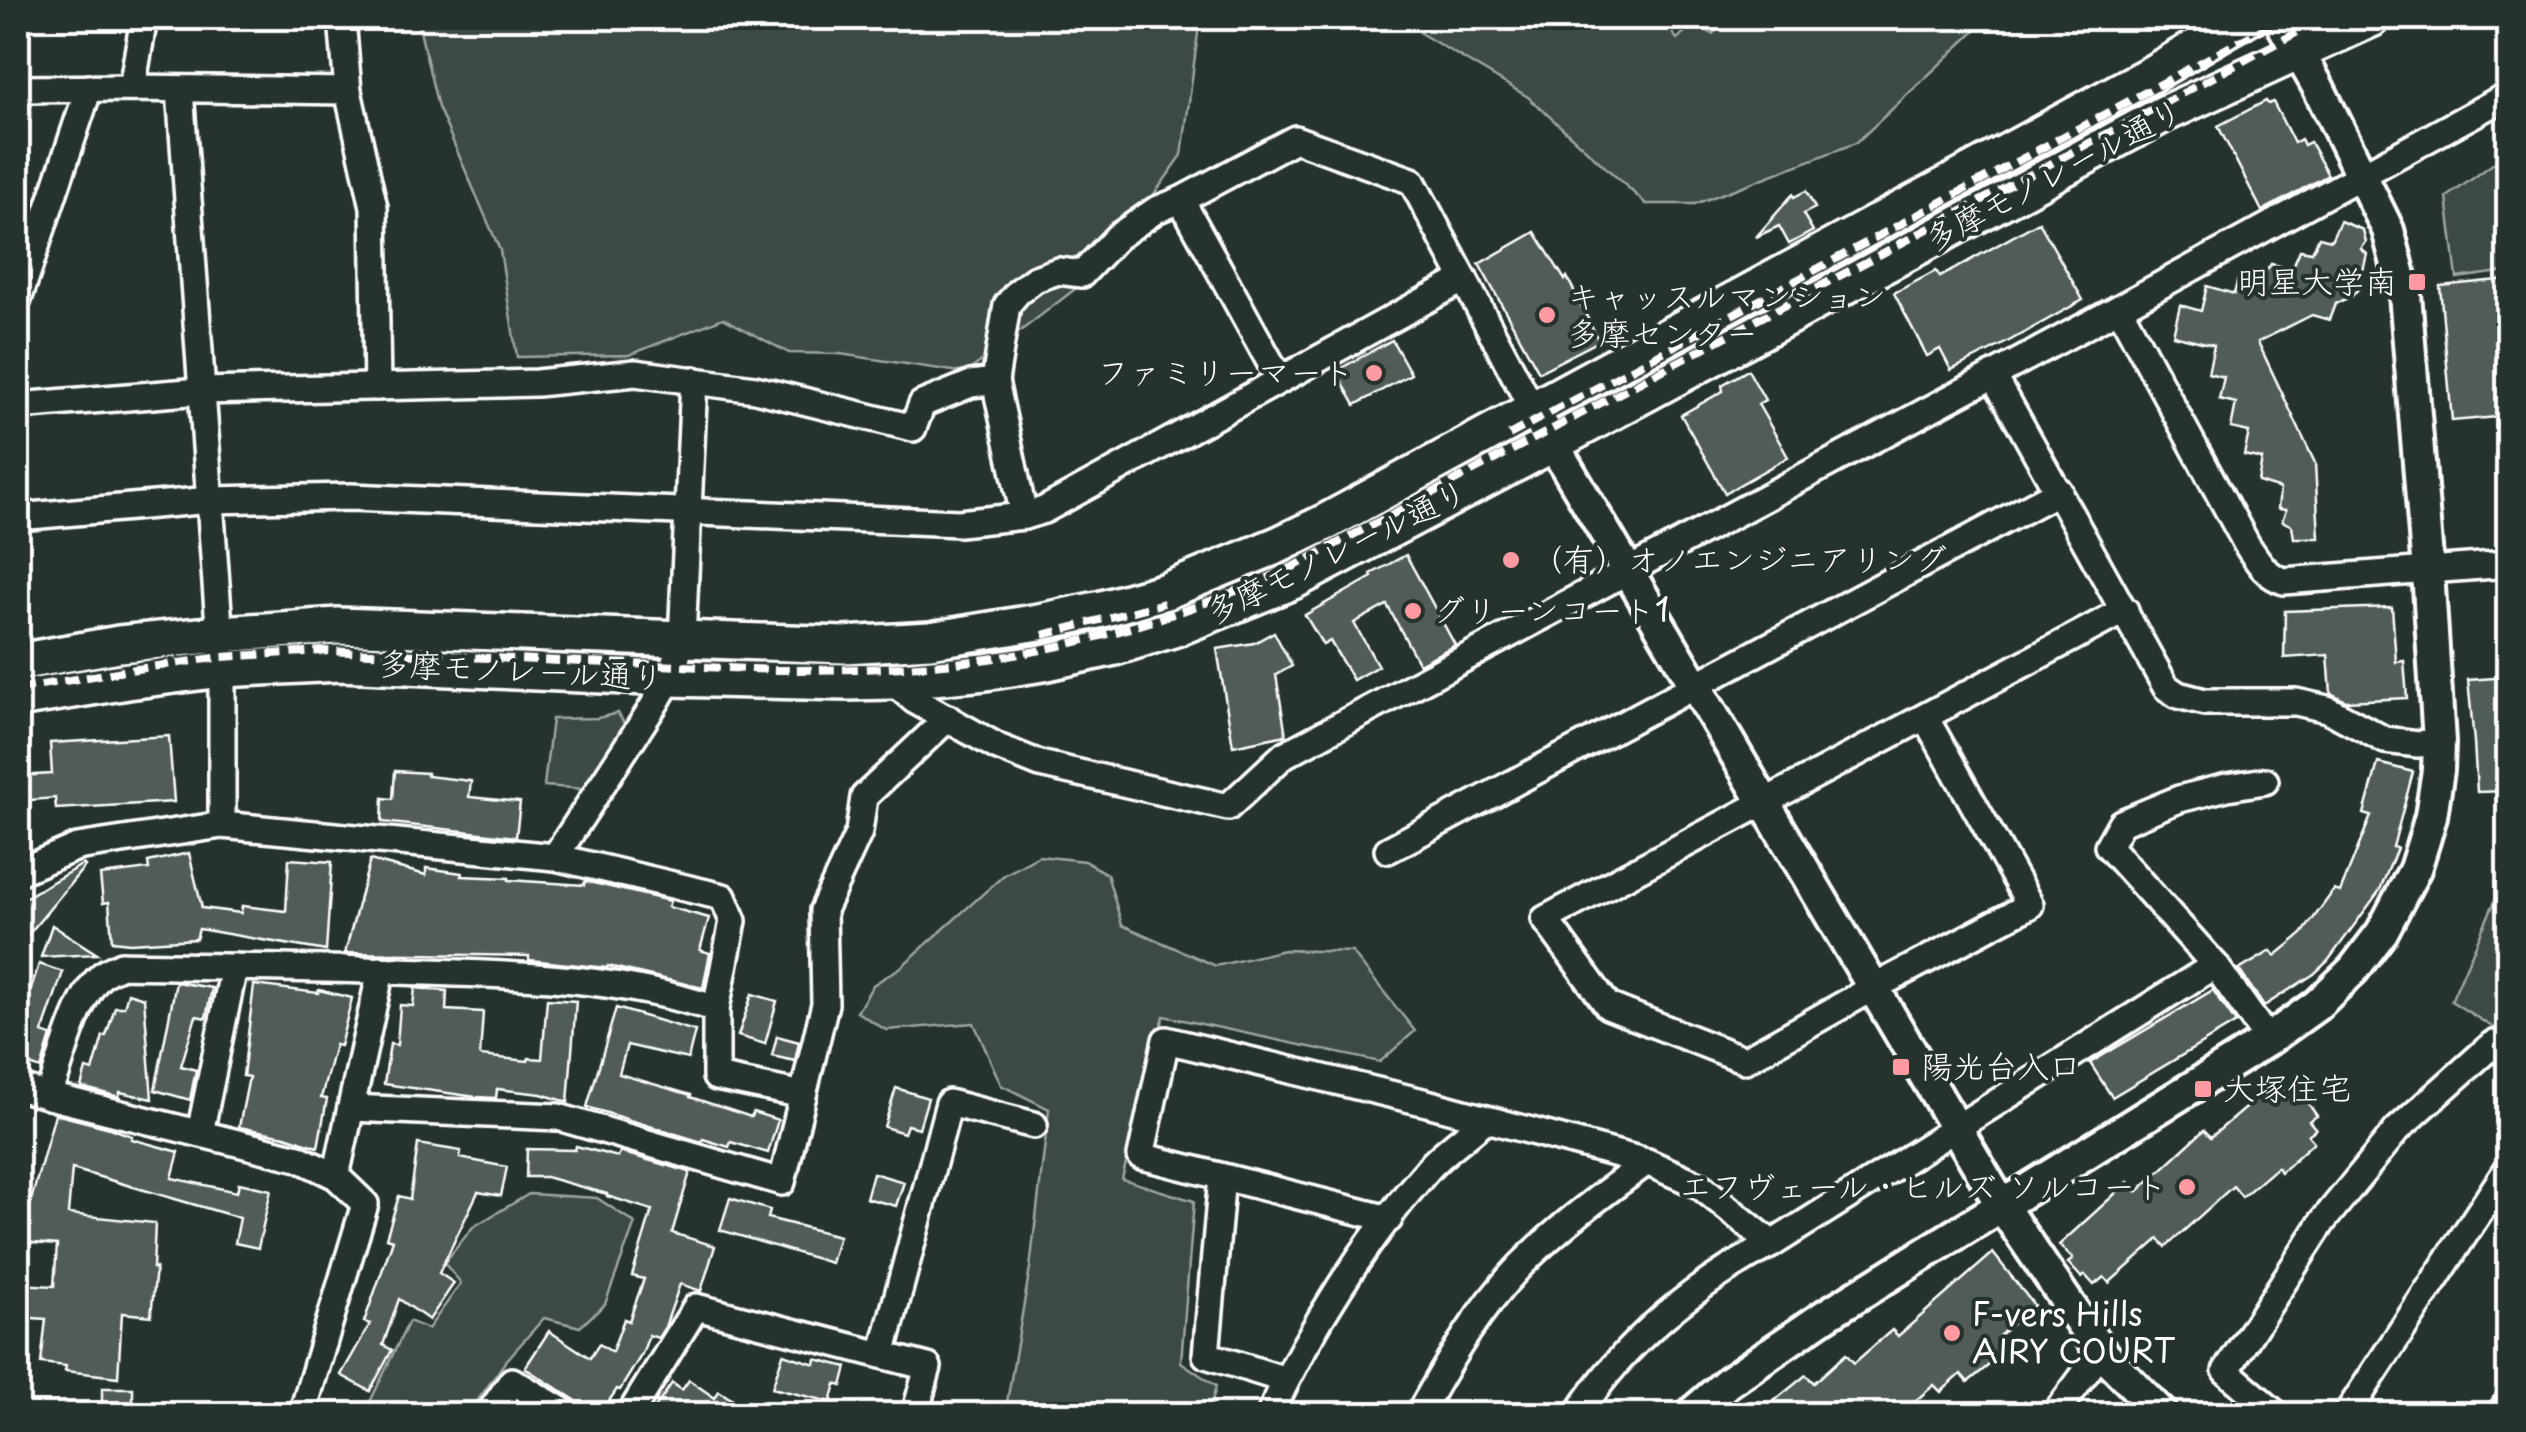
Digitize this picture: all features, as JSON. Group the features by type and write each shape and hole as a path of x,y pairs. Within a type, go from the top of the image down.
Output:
{"main road":[{"name":"多摩モノレール通り","path":"18,699 128,680 221,652 338,626 844,645 976,634 1102,609 1166,591 1278,545 1533,410 2151,74 2246,18"},
{"name":"多摩モノレール通り","path":"18,662 119,644 340,663 846,682 966,674 1115,647 1179,627 1294,580 2164,114 2373,18"}],"street":[{"path":"132,88 144,18"},
{"path":"342,18 348,91 374,207 377,386"},
{"path":"1690,1414 1728,1382 1826,1315 2268,1040 2317,1005 2353,970 2382,932 2415,868 2438,770 2439,742 2405,294 2388,230 2279,18"},
{"path":"18,300 89,88"},
{"path":"18,89 348,91"},
{"path":"180,90 221,652 222,825"},
{"path":"892,681 914,700 998,747 1040,764 1228,807 1284,754 2119,308 2508,95"},
{"path":"1024,516 995,381 1007,305 1018,292 1035,279 1058,272 1082,274 1117,237 1156,210 1294,140 1412,181 1552,444 2002,1206 2101,1352 2162,1414"},
{"path":"1181,200 1280,380"},
{"path":"18,517 211,500 351,498 959,523 1024,516 1044,510 1464,279"},
{"path":"2119,308 2248,545 2271,577 2284,581 2508,564"},
{"path":"18,406 201,391 537,383 635,373 755,389 913,428 922,404 972,384 995,381"},
{"path":"1994,375 2166,687 2178,696 2218,703 2296,702 2327,709 2385,740 2439,742"},
{"path":"555,857 670,678 682,640 694,380"},
{"path":"1388,850 2059,491"},
{"path":"1926,717 2030,905 1746,1060 1608,1006 1545,920 2125,610"},
{"path":"351,1108 558,1117 782,1182 825,1004 823,910 859,832 864,798 948,718"},
{"path":"2265,781 2178,799 2121,823 2108,846 2215,965 2268,1040"},
{"path":"18,872 77,846 222,825 555,857 723,897 733,920 716,1009 716,1077 803,1096"},
{"path":"1578,1414 1659,1320 1736,1263 2215,965"},
{"path":"49,1096 89,991 102,974 121,966 552,976 662,994 716,1009"},
{"path":"200,1133 234,967"},
{"path":"336,1176 382,970"},
{"path":"1388,1219 1141,1156 1166,1040 1427,1103 1647,1162 1699,1185 1772,1244"},
{"path":"2276,1414 2226,1371 2323,1221 2397,1130 2493,1044 2508,1056"},
{"path":"18,1088 298,1158 336,1176 365,1204 302,1414"},
{"path":"882,1355 950,1104 1034,1124"},
{"path":"1270,1414 1335,1294 1388,1219 1430,1166 1486,1120"},
{"path":"1419,1414 1470,1328 1520,1267 1579,1212 1647,1162"},
{"path":"2347,1414 2508,1168"},
{"path":"1222,1176 1206,1355 1286,1380"},
{"path":"632,1414 696,1306 928,1368 915,1414"},
{"path":"2055,1414 2101,1352"},
{"path":"489,1414 512,1381 566,1414"},
{"path":"2500,1414 2508,1402"}],"shaded area":[{"path":"417,18 1200,18 1182,155 1101,269 966,373 840,354 789,353 723,318 629,355 517,357 500,250 438,107"},
{"path":"1431,18 1661,18 1677,39 1694,26 1713,34 1726,18 1989,18 1856,143 1695,204 1646,204 1528,97 1420,33"},
{"path":"2508,153 2508,271 2457,278 2447,197"},
{"path":"618,713 625,725 585,789 544,786 552,719 598,718"},
{"path":"1039,856 1084,861 1107,874 1122,925 1216,966 1284,950 1352,952 1415,1031 1380,1062 1164,1016 1122,1179 1194,1201 1181,1362 1216,1386 1209,1414 1005,1414 1030,1268 1049,1109 1001,1085 974,1023 886,1030 857,1012 873,985 901,967 1004,875"},
{"path":"2508,871 2508,1037 2451,1001"},
{"path":"529,1194 597,1198 635,1223 605,1304 580,1327 544,1318 505,1362 468,1414 387,1414 369,1404 409,1321 428,1329 461,1283 444,1263 473,1227"}],"building":[{"path":"2266,101 2273,102 2294,143 2301,139 2304,145 2310,142 2328,175 2262,211 2218,126"},
{"path":"1806,191 1815,208 1803,214 1813,231 1789,244 1779,226 1756,237 1793,194 1794,197"},
{"path":"2340,221 2363,230 2366,242 2361,249 2367,254 2359,288 2335,304 2329,320 2312,315 2258,342 2315,463 2319,538 2294,538 2292,526 2282,521 2286,510 2278,509 2280,489 2258,482 2262,459 2244,455 2249,432 2231,428 2236,403 2219,399 2224,377 2208,373 2214,345 2173,335 2180,305 2201,311 2207,286 2234,294 2239,275 2260,281 2271,264 2292,269 2300,250 2312,252 2319,237 2331,240"},
{"path":"2039,222 2083,300 1951,370 1940,349 1927,356 1894,293 1936,271 1940,277"},
{"name":"キャッスルマンション 多摩センター","path":"1535,232 1565,280 1567,277 1599,341 1539,372 1479,264"},
{"path":"2508,279 2508,416 2452,421 2440,286"},
{"path":"1392,340 1411,374 1355,405 1336,371"},
{"path":"1748,370 1765,400 1758,404 1788,457 1725,493 1681,415 1723,391 1722,385"},
{"path":"1406,555 1455,645 1419,664 1387,605 1354,623 1378,666 1353,680 1330,641 1323,645 1305,615"},
{"path":"2392,607 2396,662 2404,661 2407,698 2346,701 2331,693 2328,655 2284,658 2285,611"},
{"path":"1274,632 1292,666 1276,675 1286,735 1233,746 1217,649 1254,643"},
{"path":"2508,677 2508,791 2477,792 2468,680"},
{"path":"169,736 174,802 56,809 55,798 18,801 18,776 52,774 50,743"},
{"path":"2378,763 2413,772 2393,847 2397,848 2380,890 2328,961 2264,1006 2239,970 2271,951 2275,956 2302,934 2334,890 2340,892 2371,816 2364,814"},
{"path":"395,771 471,781 469,797 520,802 516,837 382,822 383,798 393,799"},
{"path":"189,853 202,908 241,913 242,906 286,911 289,859 332,862 326,951 199,929 196,939 112,941 109,902 103,903 100,875 149,869 148,862"},
{"path":"370,860 426,875 426,868 509,880 584,885 585,881 670,901 668,907 709,918 700,950 710,953 703,988 608,966 529,960 529,956 345,953"},
{"path":"85,866 18,947 18,902"},
{"path":"52,925 97,954 41,957"},
{"path":"39,964 63,972 42,1033 51,1036 41,1069 18,1061 18,1027"},
{"path":"176,982 212,988 206,1018 196,1016 181,1066 196,1070 190,1100 155,1090"},
{"path":"254,985 318,993 319,990 352,998 321,1098 327,1099 318,1147 239,1127 249,1077 243,1076"},
{"path":"415,988 447,991 446,1010 483,1012 480,1056 528,1061 542,1059 547,999 576,1001 568,1102 541,1094 497,1089 496,1098 384,1084 390,1044 397,1045 400,1005 413,1006"},
{"path":"2213,990 2236,1023 2112,1097 2090,1063"},
{"path":"128,993 144,998 152,1099 120,1092 119,1097 81,1087 86,1069 93,1071 115,1007 124,1007"},
{"path":"752,994 777,1001 765,1044 738,1036"},
{"path":"616,1008 695,1031 688,1059 627,1045 619,1074 751,1117 753,1112 778,1120 768,1153 731,1142 729,1147 703,1139 702,1142 587,1107"},
{"path":"777,1036 799,1042 795,1061 772,1056"},
{"name":"エフヴェール・ヒルズ ソルコート","path":"2278,1080 2287,1092 2299,1084 2311,1101 2308,1103 2317,1116 2309,1121 2316,1129 2308,1135 2314,1142 2281,1172 2277,1167 2242,1197 2233,1186 2166,1247 2159,1239 2109,1283 2104,1277 2094,1285 2085,1275 2082,1278 2068,1263 2073,1259 2059,1245 2128,1182 2137,1192 2204,1130 2211,1137"},
{"path":"896,1088 928,1098 919,1128 907,1125 904,1133 884,1127"},
{"path":"55,1114 179,1152 172,1178 237,1192 239,1183 271,1190 258,1248 235,1243 240,1218 72,1169 68,1214 155,1223 151,1316 122,1313 118,1377 65,1371 66,1366 41,1363 46,1319 18,1317 18,1284 54,1286 57,1245 22,1242 25,1204 30,1204"},
{"path":"418,1144 461,1151 460,1158 507,1167 501,1196 478,1192 439,1273 454,1283 429,1320 399,1299 383,1345 392,1350 370,1391 341,1375 370,1324 364,1322 393,1240 386,1238 399,1196 410,1199"},
{"path":"576,1146 618,1157 620,1152 690,1172 672,1233 715,1246 701,1291 680,1284 658,1338 649,1335 620,1390 603,1410 594,1404 587,1414 583,1414 575,1400 525,1368 549,1331 590,1358 599,1344 612,1352 624,1319 629,1321 644,1279 632,1276 652,1210 546,1177 526,1177 527,1149 575,1150"},
{"path":"873,1173 904,1182 896,1206 866,1198"},
{"path":"730,1198 770,1210 768,1218 839,1236 831,1263 720,1230"},
{"name":"F-vers Hills AIRY COURT","path":"1993,1253 2034,1305 1999,1336 2010,1348 1968,1382 1961,1374 1941,1392 1934,1385 1900,1414 1758,1414 1806,1375 1814,1383 1846,1354 1854,1363 1892,1330 1898,1336"},
{"path":"783,1354 815,1364 816,1359 847,1367 842,1386 836,1384 831,1402 772,1388"},
{"path":"689,1380 715,1398 719,1391 754,1414 651,1414 672,1383 682,1390"},
{"path":"102,1388 133,1388 133,1412 102,1414"}],"railway":[{"path":"1509,435 2283,18"},
{"path":"18,689 221,657 323,651 775,670 908,667 1008,656 1139,625 1295,566 2324,18"},
{"path":"1043,635 1164,603"}],"place":[{"name":"明星大学南","path":"2417,282"},
{"name":"キャッスルマンション 多摩センター","path":"1547,315"},
{"name":"ファミリーマート","path":"1374,373"},
{"name":"（有）オノエンジニアリング","path":"1511,560"},
{"name":"グリーンコート1","path":"1413,611"},
{"name":"陽光台入口","path":"1901,1067"},
{"name":"大塚住宅","path":"2203,1089"},
{"name":"エフヴェール・ヒルズ ソルコート","path":"2187,1187"},
{"name":"F-vers Hills AIRY COURT","path":"1952,1333"}]}
